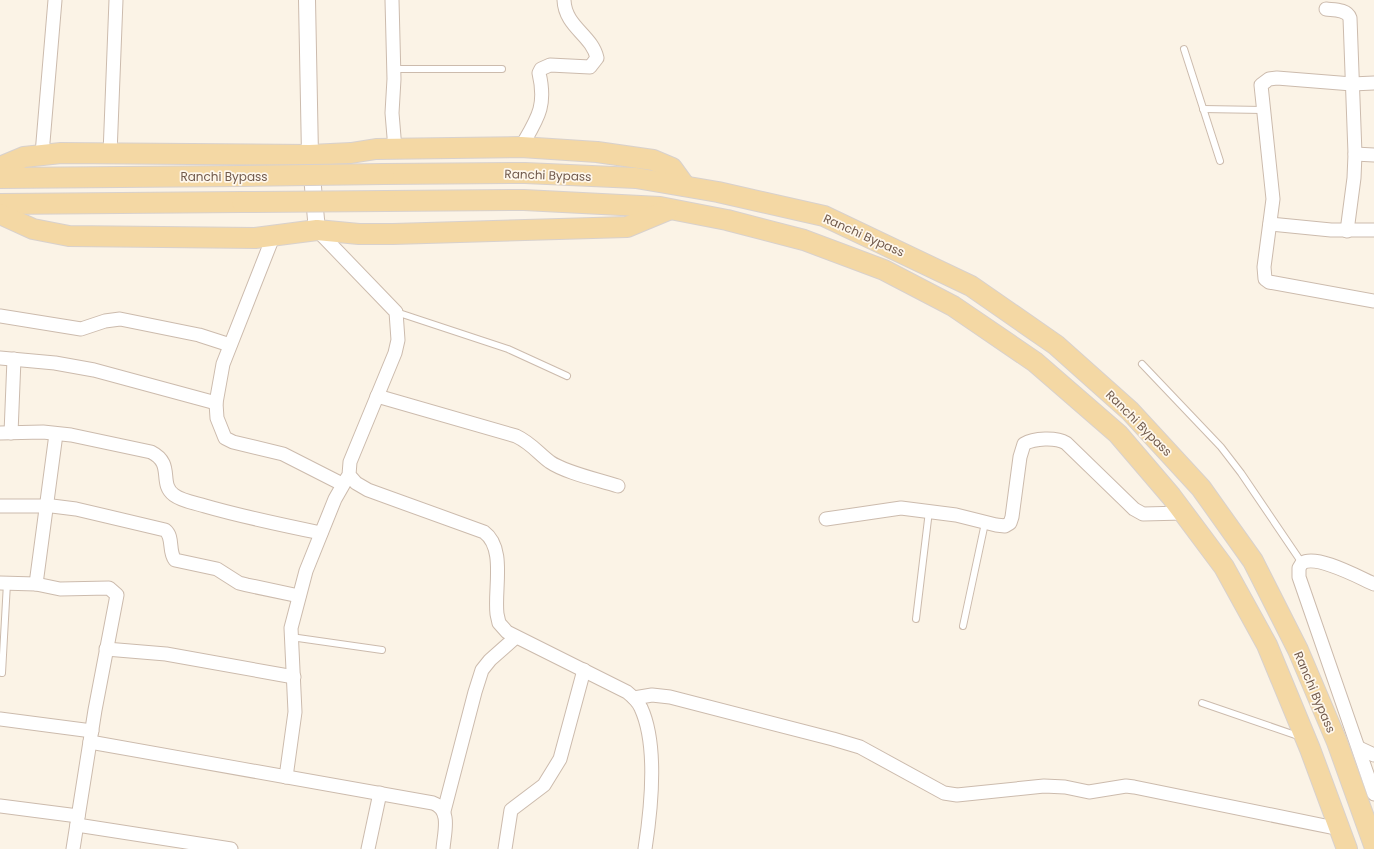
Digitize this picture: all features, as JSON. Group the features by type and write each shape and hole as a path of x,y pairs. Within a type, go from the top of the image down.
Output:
{"main road":[{"path":"0,167 24,157 42,154 310,155 351,153 376,149 521,147 597,152 653,160 672,168 685,186"},
{"name":"Ranchi Bypass","path":"0,178 384,174 549,174 636,178 685,186 824,216 971,286 1056,345 1130,411 1201,488 1253,561 1298,650 1331,728 1374,845"},
{"name":"Ranchi Bypass","path":"0,204 524,200 610,204 670,209 727,220 804,240 884,270 953,306 1035,362 1118,434 1184,513 1224,567 1267,645 1306,739 1347,849"},
{"path":"0,214 33,229 69,236 255,238 273,237 318,230 359,234 393,234 627,227 670,209"}],"street":[{"path":"42,154 55,0"},
{"path":"110,154 116,0"},
{"path":"286,777 295,712 291,628 299,596 321,533 346,480 350,462 398,340 396,312 318,230 310,155 307,0"},
{"path":"392,0 394,69 392,113 395,149"},
{"path":"521,147 539,115 543,98 539,73 540,69 550,65 590,66 597,58 591,46 569,20 564,0"},
{"path":"1326,9 1349,14 1355,154 1347,231"},
{"path":"1374,83 1352,84 1277,78 1269,79 1262,85 1263,110 1273,199 1264,267 1265,279 1269,282 1374,301"},
{"path":"1355,154 1374,155"},
{"path":"1270,224 1347,231 1374,230"},
{"path":"273,237 223,364 216,403 217,418 225,438 234,442 283,454 356,483 368,490 484,532 490,536 497,556 497,614 499,623 507,632 516,637 627,692 641,707 646,723 651,761 650,815 645,849"},
{"path":"0,316 81,329 105,321 120,320 199,335 230,345"},
{"path":"0,358 94,370 216,403"},
{"path":"14,359 6,432 56,434 151,452 157,455 164,463 169,490 183,500 235,515 321,533"},
{"path":"377,396 516,436 529,442 551,463 560,468 618,486"},
{"path":"36,584 48,506 56,434"},
{"path":"826,519 901,508 956,514 1005,526 1010,523 1012,517 1020,457 1024,444 1028,442 1055,440 1066,443 1134,508 1143,514 1184,513"},
{"path":"0,506 48,506 76,509 165,530 169,534 171,552 175,560 217,569 246,585 299,596"},
{"path":"1374,584 1312,560 1302,563 1299,568 1299,577 1374,794"},
{"path":"4,583 36,584 60,589 109,588 117,595 106,650 73,849"},
{"path":"444,811 482,670 490,660 516,637"},
{"path":"106,650 166,654 294,677"},
{"path":"505,849 511,810 544,785 560,759 584,670"},
{"path":"634,698 652,695 670,697 833,738 860,748 944,793 957,794 1044,786 1065,787 1089,792 1126,786 1340,828"},
{"path":"0,719 286,777 433,803 439,805 444,811 446,818 443,849"},
{"path":"1359,748 1374,756"},
{"path":"368,849 380,793"},
{"path":"0,806 231,849"}],"lane":[{"path":"1184,49 1220,161"},
{"path":"394,69 502,69"},
{"path":"1203,109 1263,110"},
{"path":"396,312 508,349 567,376"},
{"path":"1142,364 1221,447 1302,563"},
{"path":"916,619 929,511"},
{"path":"963,626 985,522"},
{"path":"2,674 4,583"},
{"path":"291,637 382,650"},
{"path":"1202,703 1306,739"}]}
